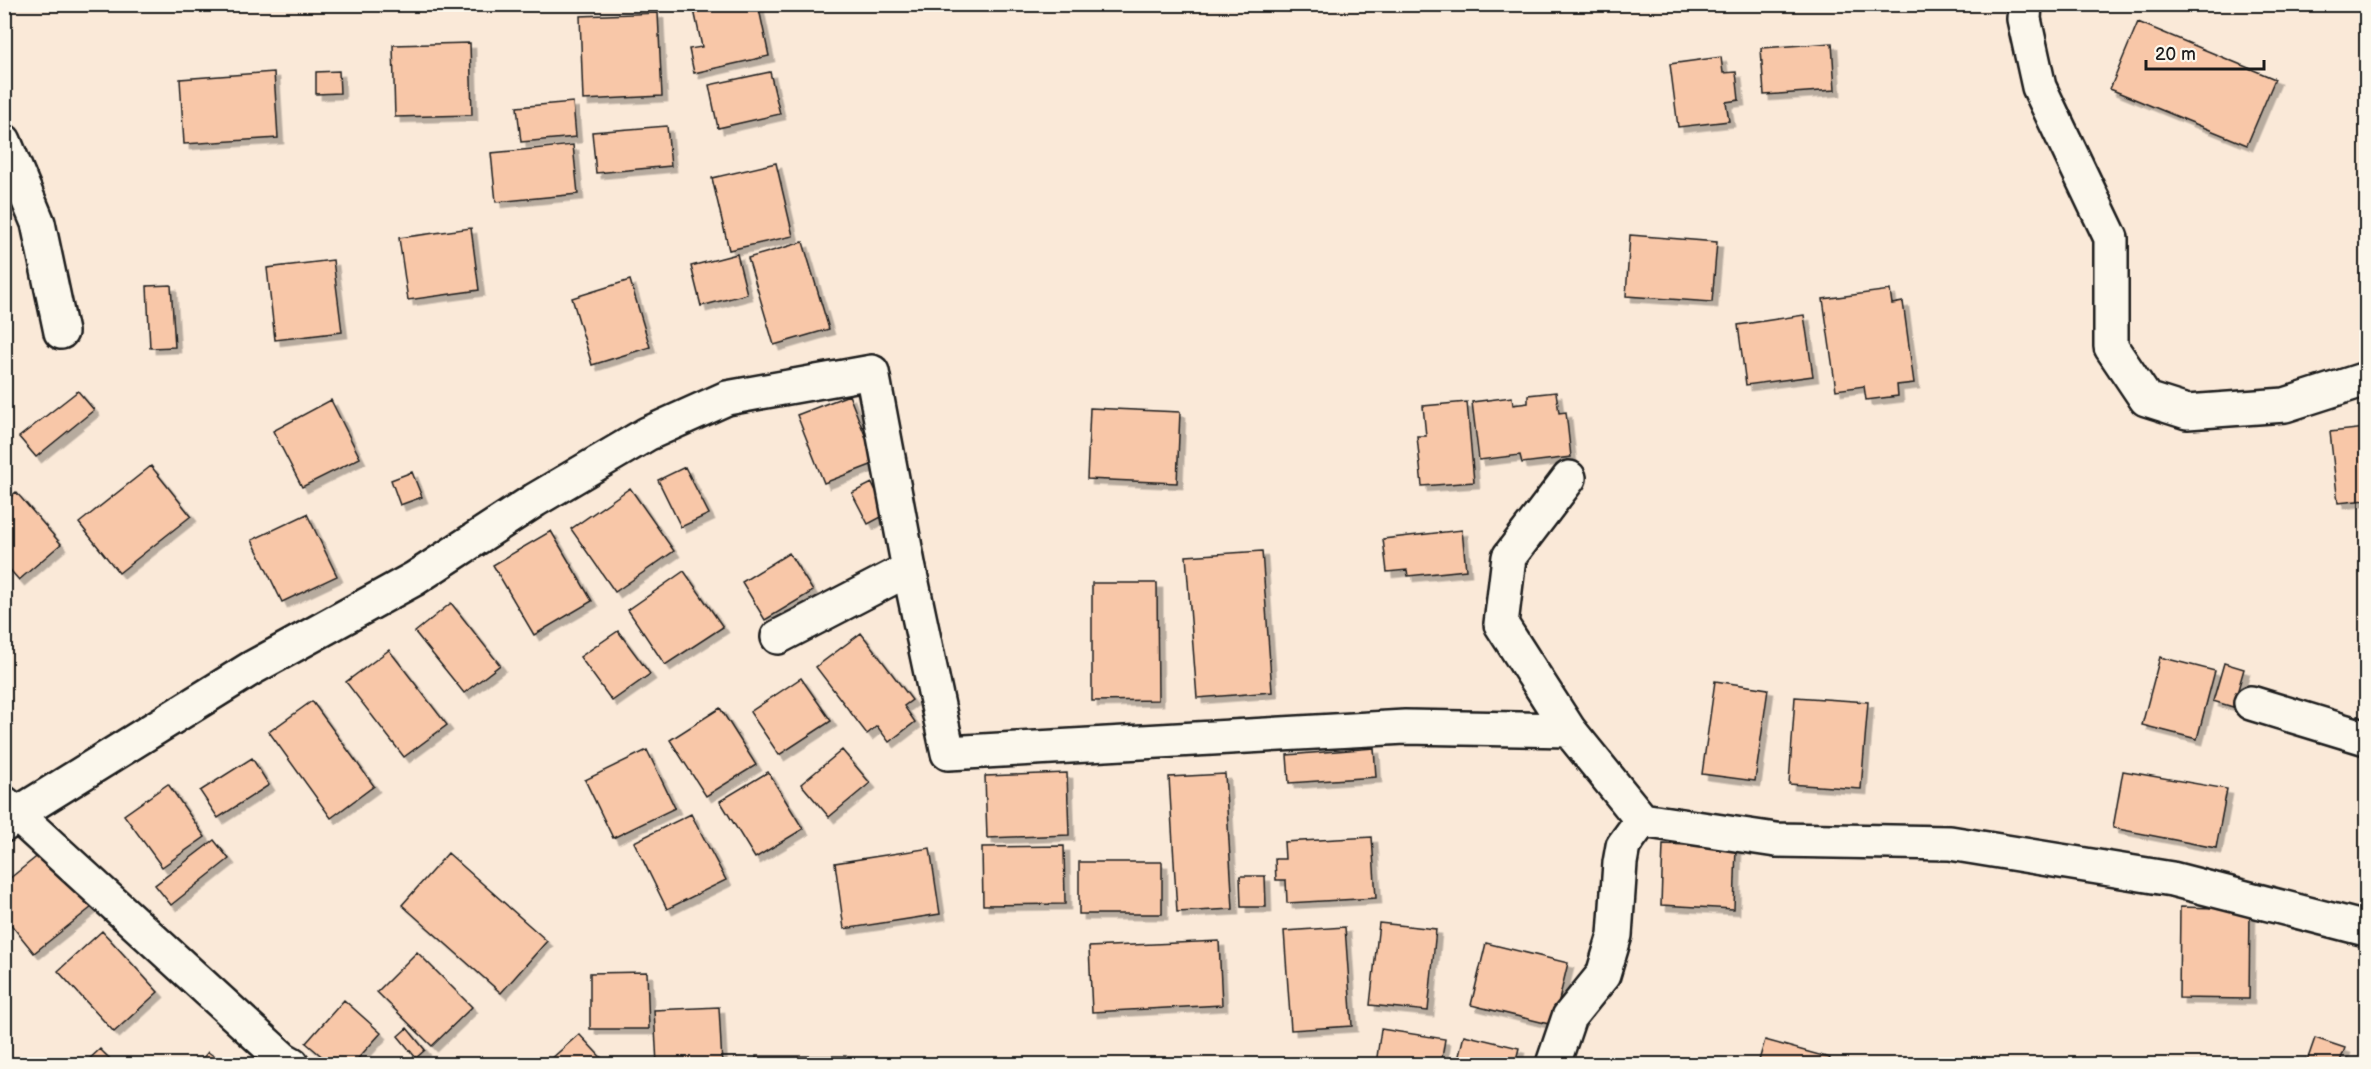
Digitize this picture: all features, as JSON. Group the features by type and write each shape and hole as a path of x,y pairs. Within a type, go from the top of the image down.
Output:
{"street":[{"path":"2025,4 2024,19 2039,87 2111,238 2111,347 2146,399 2187,412 2285,405 2367,379"},
{"path":"4,141 38,223 60,332"},
{"path":"292,1065 9,814 252,668 414,579 535,500 647,434 728,398 872,372 909,569 948,753 1405,727 1569,730"},
{"path":"1569,478 1509,557 1501,624 1569,730 1642,820 1776,840 1950,843 2172,879 2367,929"},
{"path":"778,637 909,569"},
{"path":"2251,703 2367,738"},
{"path":"1553,1065 1569,1017 1603,975 1615,935 1623,846 1642,820"}],"building":[{"path":"758,4 769,56 694,73 689,49 702,47 693,5"},
{"path":"658,13 662,96 583,100 580,16"},
{"path":"2138,22 2275,79 2247,145 2110,89"},
{"path":"470,43 472,115 395,117 393,45"},
{"path":"1832,43 1835,90 1764,95 1761,48"},
{"path":"1721,57 1723,73 1736,72 1739,100 1726,102 1729,121 1678,127 1670,64"},
{"path":"339,71 340,93 316,94 316,72"},
{"path":"274,72 278,138 184,144 180,79"},
{"path":"770,72 780,114 718,128 709,85"},
{"path":"573,102 576,137 521,142 517,107"},
{"path":"667,126 671,166 596,173 592,132"},
{"path":"573,145 578,194 496,202 491,153"},
{"path":"776,163 793,236 729,250 712,178"},
{"path":"471,228 479,290 408,300 399,238"},
{"path":"1630,235 1717,242 1712,302 1626,296"},
{"path":"803,242 829,329 774,345 748,258"},
{"path":"737,254 747,294 701,306 691,266"},
{"path":"333,260 342,332 275,340 267,268"},
{"path":"630,280 650,347 592,365 572,298"},
{"path":"171,285 175,347 150,348 147,286"},
{"path":"1890,290 1892,304 1903,302 1914,383 1897,385 1898,396 1866,400 1864,386 1836,390 1823,299"},
{"path":"1804,315 1813,376 1746,385 1738,325"},
{"path":"78,391 94,410 36,457 19,437"},
{"path":"1556,392 1559,413 1566,412 1571,457 1522,463 1520,455 1479,460 1472,402 1512,397 1513,405 1528,403 1528,395"},
{"path":"849,395 876,463 824,483 797,415"},
{"path":"331,400 360,458 302,487 273,431"},
{"path":"1467,402 1474,482 1422,486 1417,436 1426,436 1423,406"},
{"path":"1090,408 1180,412 1177,483 1087,479"},
{"path":"2366,428 2366,500 2338,503 2330,432"},
{"path":"151,466 191,516 119,573 79,523"},
{"path":"685,467 709,514 681,527 658,480"},
{"path":"412,472 422,497 400,505 391,480"},
{"path":"872,483 887,514 868,524 852,493"},
{"path":"630,488 674,551 615,592 571,529"},
{"path":"16,492 61,544 19,580 4,563 4,502"},
{"path":"307,514 337,576 282,602 252,540"},
{"path":"1462,530 1466,570 1408,576 1407,570 1387,572 1383,539"},
{"path":"551,531 592,601 534,635 493,565"},
{"path":"1262,551 1272,692 1197,698 1186,556"},
{"path":"789,553 813,591 765,620 742,582"},
{"path":"684,571 723,627 665,665 628,610"},
{"path":"1092,583 1157,583 1158,700 1092,701"},
{"path":"451,603 500,665 464,693 415,632"},
{"path":"618,631 650,674 612,701 580,657"},
{"path":"861,633 912,700 904,706 915,722 889,742 877,726 867,734 816,667"},
{"path":"389,650 447,725 404,757 346,682"},
{"path":"2160,657 2215,671 2197,739 2142,725"},
{"path":"2224,663 2244,669 2233,707 2213,701"},
{"path":"801,678 831,721 779,755 750,712"},
{"path":"1715,681 1768,689 1755,781 1702,774"},
{"path":"1795,697 1868,702 1861,789 1789,784"},
{"path":"312,701 374,786 331,818 269,732"},
{"path":"720,708 756,765 706,796 670,740"},
{"path":"1374,748 1376,777 1289,783 1287,755"},
{"path":"647,750 675,808 613,838 585,780"},
{"path":"842,750 870,783 829,817 801,784"},
{"path":"252,758 269,785 218,818 200,791"},
{"path":"2123,771 2227,789 2216,848 2113,828"},
{"path":"768,772 803,829 755,858 720,801"},
{"path":"1067,773 1069,835 987,838 985,776"},
{"path":"1225,774 1233,909 1177,912 1169,777"},
{"path":"168,784 205,837 162,867 124,815"},
{"path":"691,814 726,880 667,909 634,842"},
{"path":"1372,837 1376,898 1287,903 1286,880 1276,880 1275,859 1285,859 1284,842"},
{"path":"214,840 229,859 171,905 155,885"},
{"path":"1663,844 1736,847 1734,909 1661,905"},
{"path":"1064,846 1065,904 983,905 982,847"},
{"path":"930,848 940,914 844,929 835,863"},
{"path":"45,850 92,907 34,953 4,916 4,883"},
{"path":"448,853 547,941 501,993 402,905"},
{"path":"1079,862 1162,862 1162,914 1079,914"},
{"path":"1240,876 1265,876 1266,907 1241,907"},
{"path":"2180,907 2250,909 2249,999 2179,998"},
{"path":"1379,923 1436,929 1428,1011 1370,1005"},
{"path":"1345,927 1352,1026 1291,1030 1284,931"},
{"path":"102,931 158,992 114,1032 58,971"},
{"path":"1219,941 1222,1005 1092,1012 1089,947"},
{"path":"1486,943 1568,963 1553,1025 1471,1005"},
{"path":"417,952 472,1007 432,1046 377,992"},
{"path":"647,972 649,1029 590,1029 590,973"},
{"path":"344,1000 381,1033 353,1064 331,1064 306,1043"},
{"path":"719,1007 722,1064 657,1064 654,1010"},
{"path":"407,1028 425,1050 416,1058 398,1036"},
{"path":"1381,1029 1445,1039 1441,1064 1376,1064"},
{"path":"579,1034 607,1064 553,1064 549,1061"},
{"path":"1464,1035 1519,1048 1515,1064 1457,1064"},
{"path":"2315,1038 2345,1048 2339,1064 2306,1064"},
{"path":"1765,1040 1830,1058 1828,1064 1758,1064"},
{"path":"100,1049 115,1064 84,1064"},
{"path":"208,1052 225,1064 198,1064"},
{"path":"756,1056 846,1056 846,1064 756,1064"}]}
